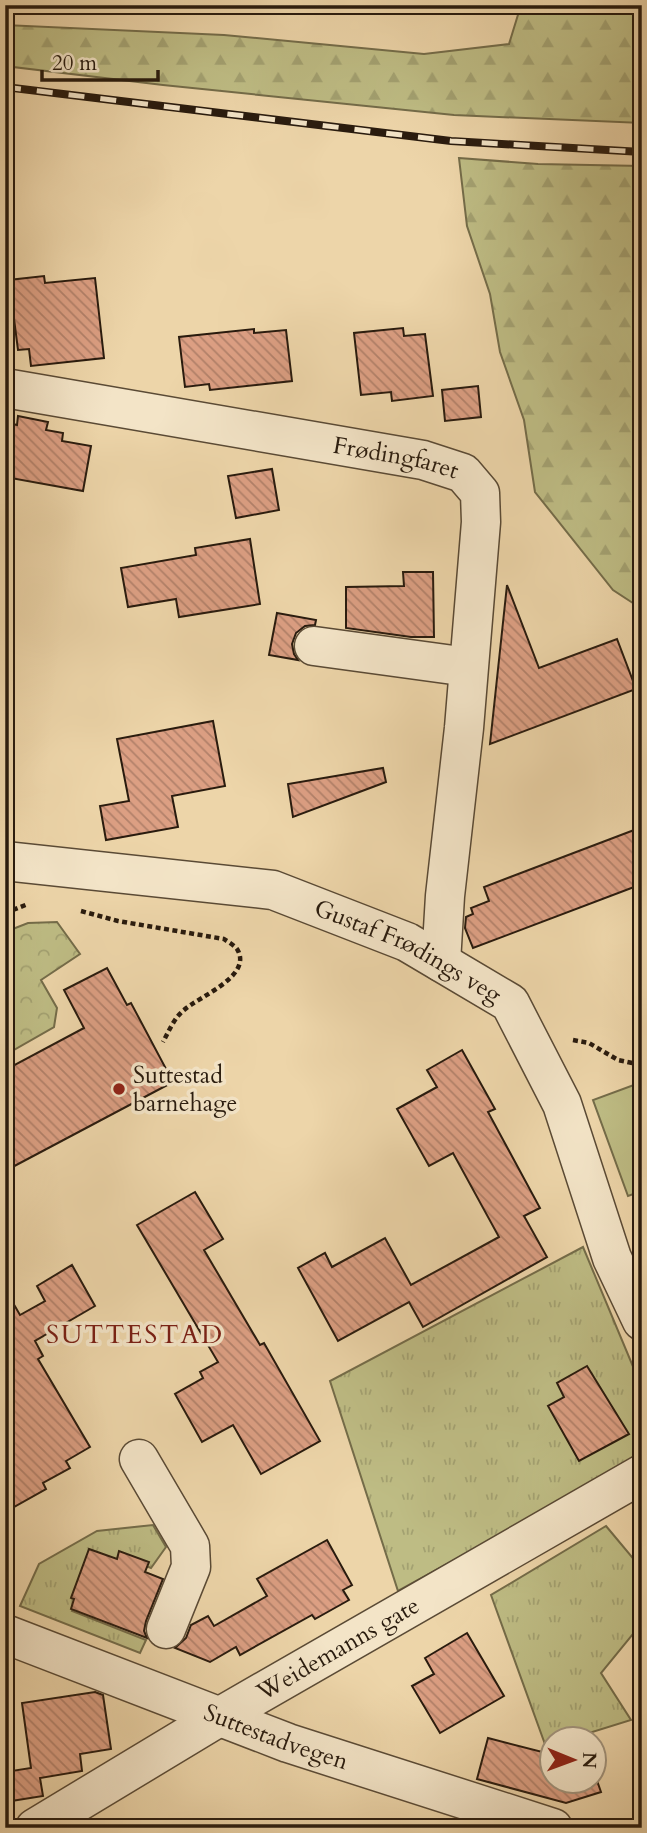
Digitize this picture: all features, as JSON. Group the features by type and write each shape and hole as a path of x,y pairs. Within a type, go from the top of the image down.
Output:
{"street":[{"name":"Frødingfaret","path":"5,388 423,460 464,473 480,493 481,522 464,728 444,896 441,962"},
{"path":"314,646 468,667"},
{"name":"Gustaf Frødings veg","path":"5,861 273,890 407,942 510,1003 562,1104 612,1258 642,1321"},
{"path":"139,1460 190,1546 191,1567 166,1629"},
{"name":"Weidemanns gate","path":"35,1828 219,1717 642,1474"},
{"name":"Suttestadvegen","path":"5,1634 288,1743 553,1828"}],"path":[{"path":"5,913 29,904 38,904"},
{"path":"69,909 118,921 224,939 237,949 240,960 236,972 222,985 184,1009 175,1019 163,1042"},
{"path":"524,1030 589,1043 618,1060 642,1065"}],"green space":[{"path":"521,5 642,5 642,123 454,115 5,66 5,25 224,35 424,54 509,44"},
{"path":"459,158 538,164 642,166 642,609 613,590 535,492 524,420 500,352 490,294 467,226"},
{"path":"57,922 80,954 41,980 57,1008 54,1027 5,1055 5,932 28,923"},
{"path":"642,1082 642,1191 628,1196 593,1100"},
{"path":"583,1247 642,1388 642,1457 398,1591 330,1381"},
{"path":"153,1525 166,1547 151,1568 121,1556 117,1566 92,1557 72,1611 146,1640 140,1653 20,1606 39,1564 97,1531"},
{"path":"606,1526 642,1569 642,1623 601,1673 631,1720 608,1727 608,1724 538,1725 491,1595"}],"building":[{"path":"44,276 45,283 95,278 104,358 31,366 29,349 18,350 9,280"},
{"path":"403,328 404,336 425,334 433,396 392,401 391,392 361,395 354,333"},
{"path":"254,329 254,333 286,330 292,381 210,390 209,384 185,387 179,337"},
{"path":"478,386 481,417 445,421 442,390"},
{"path":"18,416 48,422 46,430 63,433 62,441 91,446 83,491 5,477 5,422 17,425"},
{"path":"272,469 279,510 236,518 228,476"},
{"path":"250,539 260,604 179,617 176,599 128,607 121,568 196,555 195,548"},
{"path":"403,572 433,572 434,637 411,637 346,628 346,587 404,586"},
{"path":"507,585 539,668 617,639 636,689 490,744"},
{"path":"277,613 316,620 315,625 305,626 296,633 292,644 298,660 269,655"},
{"path":"213,721 225,786 172,796 178,827 106,840 100,806 129,801 117,739"},
{"path":"383,768 386,782 293,817 288,784"},
{"path":"642,827 642,884 473,948 465,928 466,917 473,914 471,908 489,901 484,887"},
{"path":"107,968 127,1005 131,1003 173,1082 5,1171 5,1070 84,1028 64,990"},
{"path":"462,1050 495,1109 488,1112 540,1208 524,1216 547,1257 423,1327 409,1302 338,1341 298,1268 325,1253 332,1267 385,1238 411,1285 499,1237 453,1153 429,1166 397,1109 437,1087 427,1070"},
{"path":"195,1192 223,1239 204,1250 260,1345 264,1343 320,1441 261,1474 233,1425 202,1442 175,1394 203,1378 200,1372 218,1362 137,1225"},
{"path":"72,1265 95,1306 35,1341 43,1356 38,1359 90,1447 66,1461 70,1468 43,1483 46,1489 5,1512 5,1289 20,1315 45,1301 37,1286"},
{"path":"587,1366 629,1434 579,1461 548,1406 564,1397 557,1383"},
{"path":"327,1540 352,1585 343,1590 349,1600 315,1619 312,1615 240,1655 236,1647 210,1662 175,1648 186,1638 191,1625 208,1616 214,1626 267,1596 257,1579"},
{"path":"89,1549 117,1559 119,1551 149,1562 145,1572 163,1579 146,1621 144,1631 147,1638 71,1609 74,1599 71,1598"},
{"path":"467,1633 504,1696 440,1733 412,1686 434,1674 425,1658"},
{"path":"95,1692 103,1695 111,1749 80,1754 82,1771 40,1778 43,1796 5,1802 5,1772 31,1768 22,1703"},
{"path":"488,1738 538,1751 538,1794 595,1794 566,1803 477,1779"}],"railway":[{"path":"5,87 451,141 642,152"}],"place":[{"name":"Suttestad barnehage","path":"119,1089"}],"district":[{"name":"SUTTESTAD","path":"135,1334"}]}
